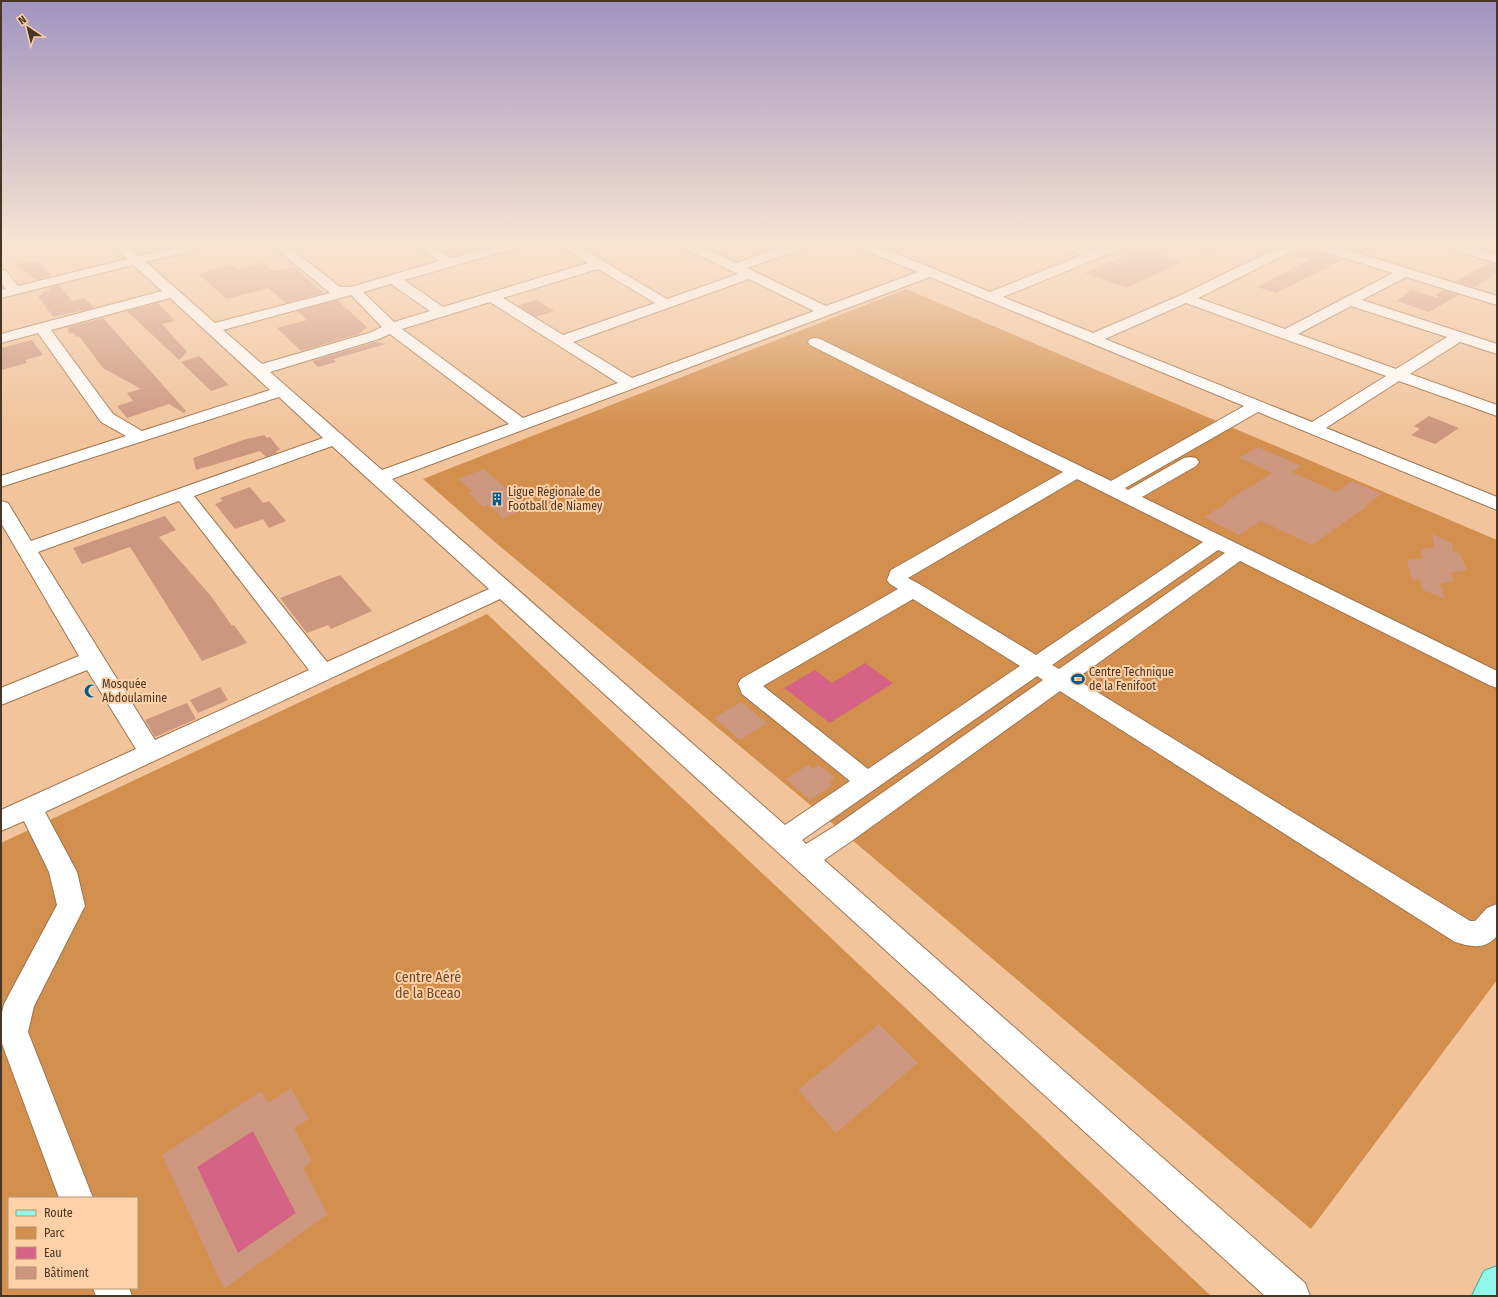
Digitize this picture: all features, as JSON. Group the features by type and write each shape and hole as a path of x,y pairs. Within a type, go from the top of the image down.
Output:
{"main road":[{"path":"1490,1296 1497,1284"}],"street":[{"path":"1,339 122,307"},
{"path":"187,307 1292,1296"},
{"path":"211,328 294,307"},
{"path":"370,307 391,328 522,425"},
{"path":"433,307 442,313"},
{"path":"259,370 374,336 391,328 464,307"},
{"path":"506,307 631,384"},
{"path":"561,341 659,307"},
{"path":"816,307 826,311"},
{"path":"379,478 838,307"},
{"path":"1014,307 1497,504"},
{"path":"1092,338 1166,307"},
{"path":"1210,307 1497,411"},
{"path":"1286,334 1339,307"},
{"path":"1367,307 1497,349"},
{"path":"42,328 107,418 140,437"},
{"path":"1313,429 1459,336"},
{"path":"815,342 1497,680"},
{"path":"1,482 282,391"},
{"path":"1111,489 1265,409"},
{"path":"1128,497 1242,432 1265,409"},
{"path":"27,548 336,439"},
{"path":"1077,472 898,574 897,580 914,589 1465,933 1481,934 1497,916"},
{"path":"183,494 323,673"},
{"path":"1,507 27,548 92,659 150,752"},
{"path":"783,840 1217,541"},
{"path":"804,859 844,833 1239,552"},
{"path":"868,782 750,688 749,684 914,589"},
{"path":"1,821 503,590"},
{"path":"1,697 92,659"},
{"path":"30,807 62,872 71,906 19,1004 13,1032 76,1197"}],"green space":[{"name":"Centre Technique de la Fenifoot","path":"861,307 947,307 1497,540 1497,980 1311,1229 844,833 496,543 423,479"},
{"name":"Centre Aéré de la Bceao","path":"487,614 1211,1296 1,1296 1,843"}],"water":[{"path":"865,663 893,683 830,723 784,688 815,670 832,683"},
{"path":"253,1131 296,1213 238,1253 197,1167"}],"building":[{"path":"46,307 93,307 94,308 53,317"},
{"path":"144,307 161,307 175,321 162,324 187,352 179,360 127,311"},
{"path":"313,307 344,307 367,327 359,334 301,351 277,328 307,320 297,311"},
{"path":"519,307 547,307 554,311 536,317"},
{"path":"1413,307 1439,307 1429,312"},
{"path":"103,318 186,411 184,413 169,404 127,418 117,406 133,401 127,393 141,389 103,368 79,336 76,337 74,333 69,334 68,327"},
{"path":"32,340 43,355 25,360 27,363 1,370 1,348"},
{"path":"375,342 386,344 333,359 336,362 318,367 312,361"},
{"path":"199,356 229,385 211,391 181,362"},
{"path":"1429,416 1459,428 1435,444 1411,435 1420,429 1414,426"},
{"path":"264,435 267,438 270,437 280,450 276,451 277,453 266,457 260,451 196,470 193,458 243,440"},
{"path":"1258,447 1301,466 1292,472 1336,492 1352,481 1382,494 1366,505 1368,506 1312,545 1261,521 1239,535 1204,517 1272,473 1239,458"},
{"name":"Ligue Régionale de Football de Niamey","path":"484,469 529,508 503,518 488,505 483,507 468,493 472,491 458,479"},
{"path":"250,487 263,503 269,501 286,521 269,528 263,519 235,529 215,504 223,501 220,498"},
{"path":"165,516 176,530 159,537 211,596 232,626 234,625 247,643 202,661 130,547 82,564 73,548"},
{"path":"1432,534 1452,543 1453,552 1459,551 1467,570 1451,573 1454,581 1440,584 1445,599 1423,590 1419,579 1412,580 1407,560 1423,558 1421,550 1434,547"},
{"path":"340,575 372,611 331,629 328,625 307,633 280,598"},
{"path":"220,687 228,700 198,713 190,700"},
{"path":"741,702 767,723 740,740 714,718"},
{"path":"187,703 196,719 155,737 145,720"},
{"path":"808,765 813,769 819,765 835,778 828,782 832,785 810,800 786,779"},
{"path":"879,1024 918,1063 836,1133 798,1090"},
{"path":"291,1088 309,1119 294,1128 312,1161 303,1168 328,1214 224,1289 162,1155 261,1091 268,1103","holes":["253,1131 296,1213 238,1253 197,1167"]}],"place":[{"name":"Ligue Régionale de Football de Niamey","path":"497,499"},
{"name":"Centre Technique de la Fenifoot","path":"1078,679"},
{"name":"Mosquée Abdoulamine","path":"91,691"}]}
